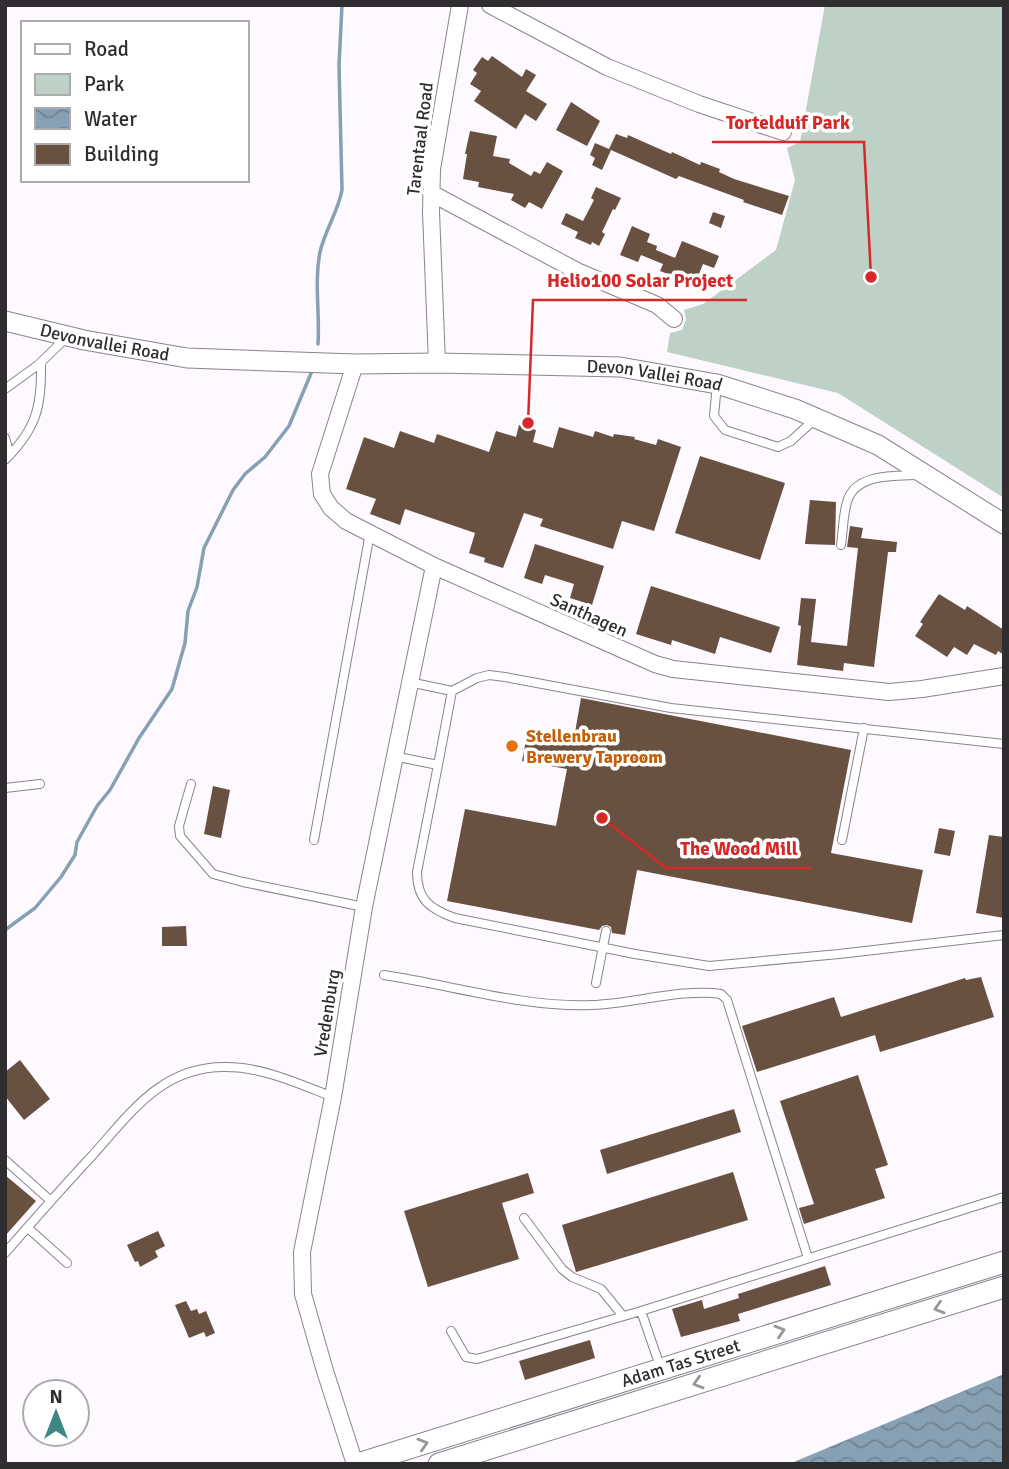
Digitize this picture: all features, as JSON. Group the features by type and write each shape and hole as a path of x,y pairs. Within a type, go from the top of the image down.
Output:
{"main road":[{"name":"Adam Tas Street","path":"356,1464 1004,1262"},
{"name":"Adam Tas Street","path":"439,1464 1004,1287"}],"street":[{"name":"Tarentaal Road","path":"437,363 431,193 438,124 460,5"},
{"path":"490,5 607,67 699,104 783,132"},
{"path":"431,193 578,271 657,305 674,319"},
{"name":"Devonvallei Road","path":"5,321 142,351 204,359 273,362"},
{"name":"Devon Vallei Road","path":"273,362 620,367 716,384 756,395 878,445 1004,524"},
{"name":"Santhagen","path":"355,364 323,466 320,485 326,501 340,517 435,566 635,657 673,669 889,692 1004,676"},
{"name":"Vredenburg","path":"356,1464 303,1294 302,1252 334,1097 364,907 393,756 435,566"}],"lane":[{"path":"7,386 41,362 68,336"},
{"path":"8,457 26,436 34,421 42,390 41,362"},
{"path":"716,384 714,416 725,430 778,447 794,438 816,418"},
{"path":"5,438 8,457"},
{"path":"841,545 846,503 859,484 880,478 928,474"},
{"path":"314,840 370,533"},
{"path":"409,682 452,691 472,680 489,676 527,680 648,707 1004,744"},
{"path":"452,691 417,873 418,891 422,897 433,908 455,918 689,965 716,966 1004,935"},
{"path":"842,840 864,729"},
{"path":"393,756 438,765"},
{"path":"5,788 40,784"},
{"path":"191,784 180,836 213,874 364,907"},
{"path":"596,983 606,931"},
{"path":"384,975 526,1001 592,1006 682,995 721,994 727,1000 808,1258"},
{"path":"5,1253 125,1116 148,1094 178,1076 205,1068 237,1067 269,1074 334,1097"},
{"path":"5,1160 51,1201"},
{"path":"451,1331 466,1357 477,1359 1004,1197"},
{"path":"524,1218 562,1269 572,1277 601,1289 623,1315"},
{"path":"28,1228 67,1263"},
{"path":"640,1311 661,1369"}],"green space":[{"path":"825,5 1004,5 1004,498 838,393 667,352 670,333 682,330 686,319 684,310 703,304 776,250 795,180 787,148 800,142"}],"water":[{"path":"1004,1374 1004,1464 789,1464"}],"building":[{"path":"492,56 522,77 526,69 536,75 526,91 547,104 536,121 525,114 516,129 474,101 481,91 470,84 477,73 473,70 482,57 488,61"},
{"path":"571,102 600,121 587,146 556,130"},
{"path":"470,131 497,136 493,156 510,159 509,163 531,176 534,171 540,174 547,162 563,171 542,209 529,202 525,208 511,200 514,194 478,187 479,182 463,179"},
{"path":"616,134 627,138 628,135 700,165 701,162 720,169 719,172 734,179 789,196 782,215 679,176 676,179 611,150 602,170 592,165 595,158 590,155 595,143 609,149"},
{"path":"596,187 621,198 602,232 605,234 599,246 575,238 578,232 561,224 566,213 583,221 594,200 591,198"},
{"path":"713,212 725,216 721,228 709,223"},
{"path":"632,226 650,234 647,242 657,246 656,250 675,258 682,241 719,256 714,268 703,264 695,284 660,271 663,264 641,255 638,262 620,255"},
{"path":"519,425 536,430 533,442 553,448 559,427 593,437 595,431 613,437 614,434 635,437 634,439 656,445 658,439 681,447 654,531 622,521 613,549 540,526 543,519 524,513 503,568 484,562 485,558 469,553 475,533 405,509 400,525 370,514 376,499 346,489 364,437 394,448 400,431 434,443 437,434 489,452 496,431 516,437"},
{"path":"700,456 785,483 760,560 675,533"},
{"path":"810,500 836,502 835,545 805,544"},
{"path":"850,526 863,528 861,538 897,542 896,552 888,552 874,667 844,663 843,671 797,665 801,598 816,599 811,642 847,646 858,548 847,547"},
{"path":"535,544 604,566 592,605 570,598 574,584 545,575 542,584 524,578"},
{"path":"651,586 780,627 771,653 720,637 715,654 672,640 671,645 636,634"},
{"path":"939,594 965,610 967,606 1004,630 1004,655 998,651 996,655 974,644 967,655 954,647 947,657 915,636 923,624 920,622"},
{"path":"581,698 851,750 831,853 923,870 912,923 637,870 625,935 612,933 611,927 607,925 599,930 447,901 465,809 556,826 567,769 522,761 528,730 574,738"},
{"path":"213,786 230,790 221,838 204,834"},
{"path":"939,828 955,831 950,856 934,853"},
{"path":"989,835 1004,837 1004,918 976,913"},
{"path":"186,926 187,946 162,946 162,927"},
{"path":"981,977 994,1017 880,1052 875,1035 757,1072 742,1026 834,997 841,1017 965,978"},
{"path":"20,1060 50,1099 24,1120 5,1096 5,1072"},
{"path":"858,1075 888,1165 875,1169 885,1198 804,1224 799,1208 814,1204 780,1101"},
{"path":"734,1109 741,1132 607,1174 600,1150"},
{"path":"733,1172 748,1220 576,1272 562,1225"},
{"path":"528,1173 534,1193 502,1203 519,1259 428,1287 404,1211"},
{"path":"5,1175 36,1201 5,1236"},
{"path":"158,1231 165,1246 155,1251 158,1257 140,1267 127,1245"},
{"path":"825,1266 831,1285 738,1314 740,1321 681,1337 672,1309 702,1300 704,1309 739,1298 738,1294"},
{"path":"186,1301 191,1311 197,1309 199,1314 206,1311 215,1333 206,1337 204,1332 189,1338 175,1305"},
{"path":"590,1340 595,1358 525,1380 519,1361"}],"waterway":[{"path":"318,344 317,275 320,252 342,190 339,65 342,5"},
{"path":"5,930 35,908 61,877 75,855 77,842 97,806 110,790 139,738 172,689 185,643 188,611 197,587 204,548 233,490 245,474 265,457 289,426 312,371"}],"place":[{"name":"Tortelduif Park","path":"871,277"},
{"name":"Helio100 Solar Project","path":"528,423"},
{"name":"Stellenbrau Brewery Taproom","path":"512,746"},
{"name":"The Wood Mill","path":"602,818"}]}
